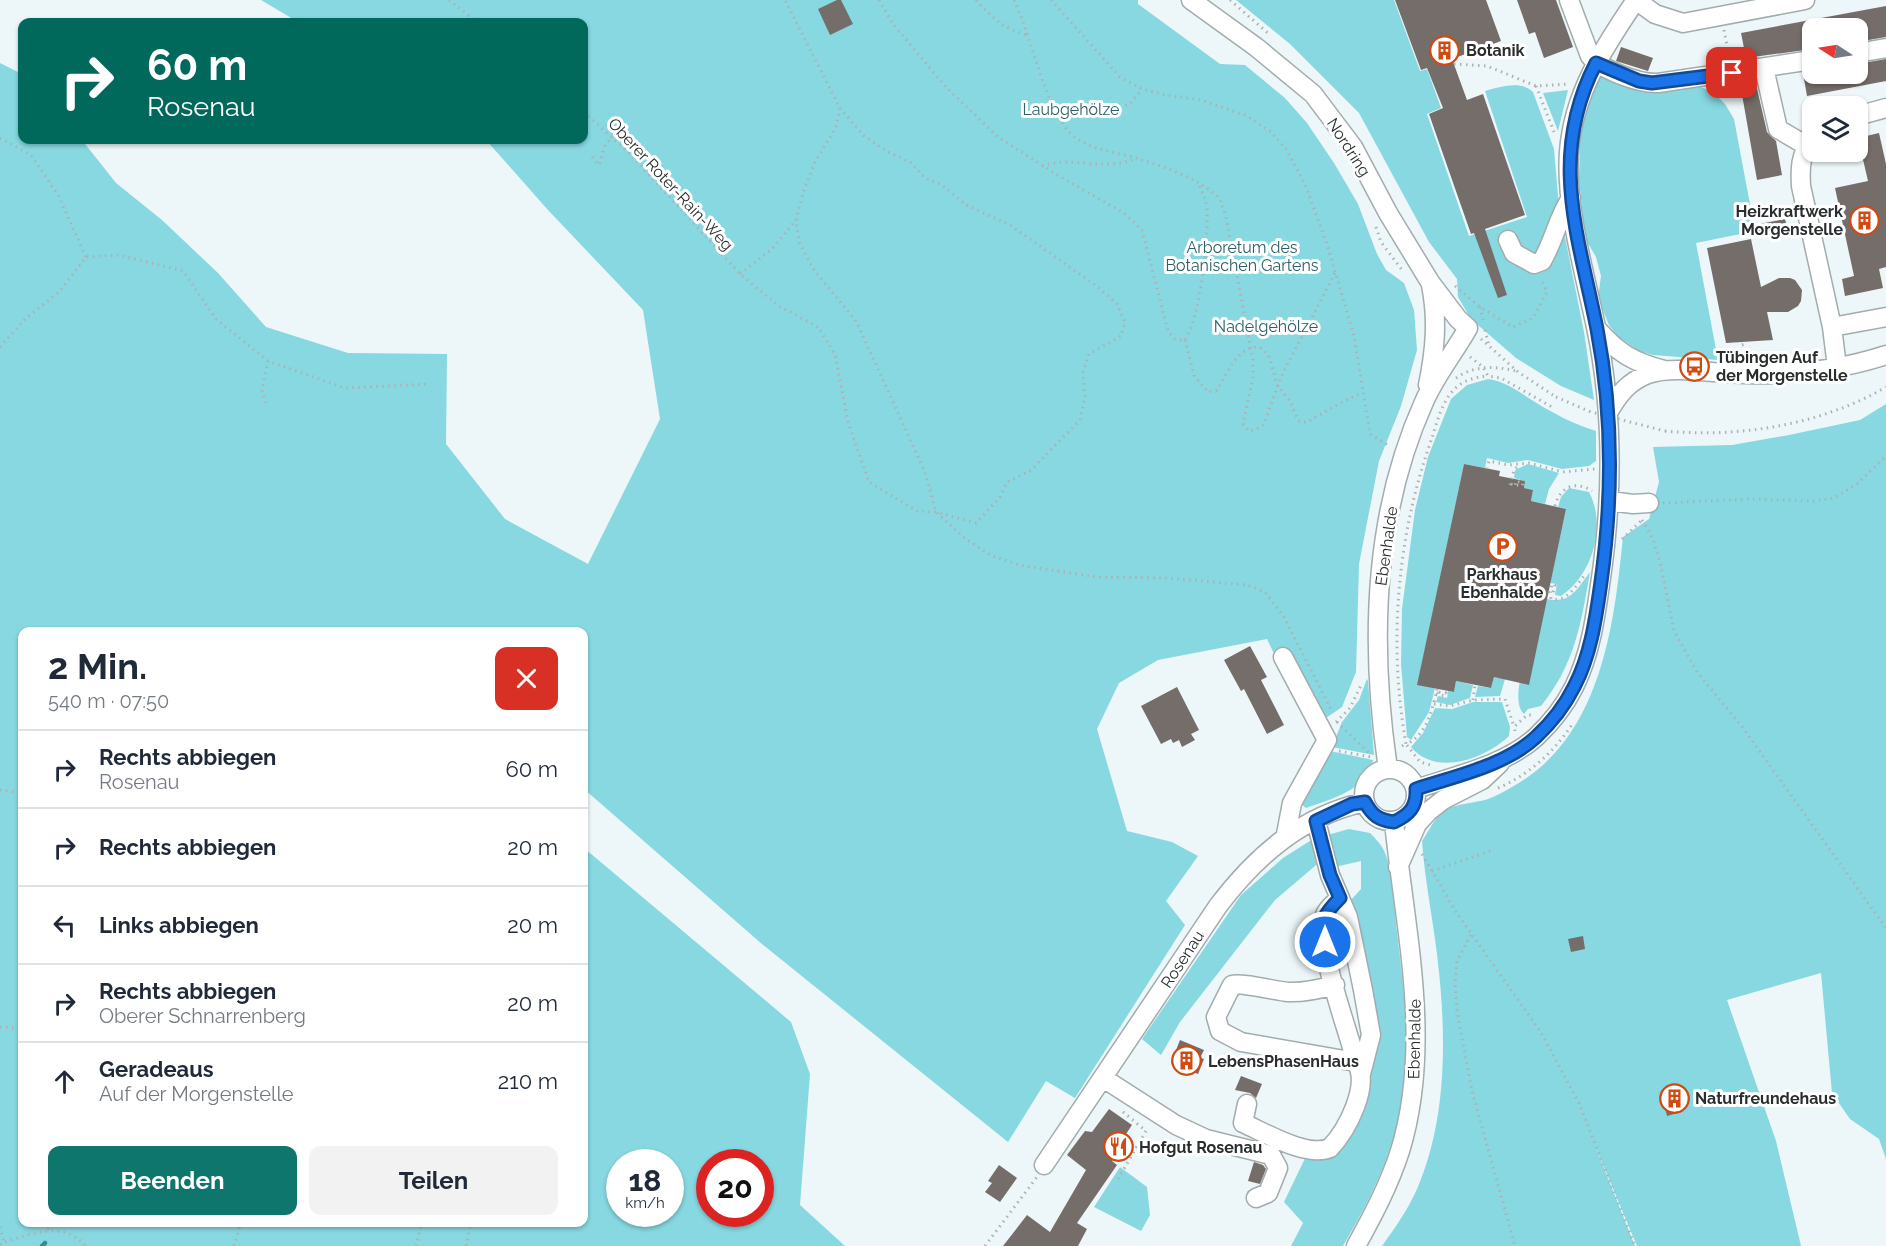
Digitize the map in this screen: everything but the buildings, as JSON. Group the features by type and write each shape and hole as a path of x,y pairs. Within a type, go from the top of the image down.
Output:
{"street":[{"name":"Nordring","path":"1191,0 1256,47 1313,94 1353,147 1388,213 1430,282 1458,319 1468,328"},
{"path":"1569,0 1590,56 1596,63 1639,81 1652,83 1802,62"},
{"path":"1617,412 1583,273 1571,198 1569,152 1573,122 1581,96 1596,63 1636,0 1655,14 1683,22 1721,17 1805,0"},
{"path":"1868,51 1886,48"},
{"path":"1764,68 1778,129 1802,141"},
{"path":"1868,113 1886,108"},
{"path":"1802,161 1795,186 1832,327 1837,367"},
{"path":"1508,240 1514,253 1534,264 1542,261 1551,247 1564,208 1571,198"},
{"name":"Ebenhalde","path":"1382,759 1378,666 1380,572 1397,480 1425,399 1433,361 1436,329 1435,306 1430,282"},
{"path":"1832,327 1886,316"},
{"name":"Ebenhalde","path":"1425,399 1468,328"},
{"path":"1597,329 1620,353 1666,371"},
{"path":"1398,867 1418,824 1429,811 1443,800 1482,780 1506,758 1535,738 1556,716 1574,686 1586,656 1595,622 1606,549 1603,498 1619,393 1628,385 1650,374 1666,371 1744,375 1796,373 1837,367 1886,355"},
{"path":"1603,498 1633,504 1646,511"},
{"path":"1283,665 1327,740 1292,803 1287,834"},
{"path":"1416,789 1506,758"},
{"path":"1382,759 1407,776 1416,789 1416,798 1409,813 1394,822 1378,818 1371,813 1365,802 1365,787 1376,773 1382,759"},
{"name":"Rosenau","path":"1044,1165 1243,873 1287,834 1352,804 1365,802"},
{"path":"1247,1104 1243,1123 1296,1146 1323,1151 1336,1142 1350,1120 1355,1107 1358,1069 1371,1035 1348,917 1330,875 1316,821"},
{"name":"Ebenhalde","path":"1356,1246 1392,1173 1404,1134 1412,1095 1416,1030 1415,994 1394,822"},
{"path":"1340,898 1325,912 1323,924 1327,961 1358,1069"},
{"path":"1335,985 1291,993 1261,990 1238,983 1232,986 1216,1017 1220,1031 1241,1042 1358,1069"},
{"path":"1103,1078 1176,1125 1206,1138 1271,1155 1278,1168 1273,1183 1269,1193 1256,1198"}],"path":[{"path":"449,0 472,18"},
{"path":"740,274 772,249 796,220 815,162 836,127 840,108 785,0"},
{"path":"879,0 893,24 945,86 998,137 1042,166 1106,201 1124,213 1142,230 1168,331 1175,339 1185,340"},
{"path":"976,0 995,21 1008,30 1027,35"},
{"path":"1014,0 1054,106 1066,129 1078,140 1104,150 1138,158 1198,182 1221,199 1252,346 1252,377 1243,424 1249,431 1264,424 1292,355 1335,273"},
{"path":"1051,0 1120,77 1142,88 1221,106 1260,123 1271,132 1295,163 1305,184 1354,336 1370,434 1375,439"},
{"path":"1721,17 1732,73"},
{"path":"1454,64 1486,66 1536,86 1565,85 1577,81"},
{"path":"1536,86 1556,136"},
{"path":"1054,106 1121,108 1130,104 1142,88"},
{"name":"Oberer Roter-Rain-Weg","path":"588,116 630,154 740,274 779,306 818,327 835,354 848,422 869,482 917,511 936,512 976,523 1000,497 1007,482 1030,471 1080,420 1085,397 1083,371 1089,354 1121,336 1125,322 1117,304 1081,274 1010,225 966,205 942,185 925,178 911,163 888,152 864,136 840,108"},
{"path":"0,138 31,155 58,195 86,257"},
{"path":"592,158 599,165 605,146 611,138"},
{"path":"1042,166 1056,161 1121,165 1138,158"},
{"path":"1198,182 1204,196 1207,233 1197,302 1190,333 1185,340 1194,375 1208,392 1217,390 1239,356 1252,346 1260,347 1266,352 1278,387 1290,401 1301,422 1307,422 1362,393"},
{"path":"796,220 799,242 814,270 855,321 925,472 936,512 963,537 990,555 1018,566 1097,577 1247,585 1265,592 1284,617 1337,722 1382,759"},
{"path":"0,347 24,321 59,292 86,257 118,255 183,271 216,319 268,361 345,388 428,384"},
{"path":"1480,308 1513,327 1533,318 1547,292 1534,264"},
{"path":"1468,328 1528,380 1556,397 1591,412 1632,424 1688,433 1762,428 1801,421 1843,408 1886,387"},
{"path":"266,403 262,390 268,361"},
{"path":"1449,382 1466,372 1483,368 1498,367 1518,372"},
{"path":"1437,766 1420,762 1406,744 1401,707 1398,609 1402,561 1411,509 1423,462 1448,398 1457,386 1472,378 1488,376"},
{"path":"1617,412 1623,425"},
{"path":"1619,542 1646,511 1753,499 1814,501 1834,498 1857,484 1886,456"},
{"path":"1487,469 1489,461 1508,465 1529,462 1563,472 1592,470 1600,464"},
{"path":"1512,485 1514,470 1520,463"},
{"path":"1556,507 1563,490 1571,485 1589,489 1603,498"},
{"path":"1646,511 1660,562 1674,631 1697,672 1743,728 1886,928"},
{"path":"1548,592 1553,593 1555,585 1552,584 1550,591 1550,592 1550,594 1551,598 1557,600 1565,597 1590,568"},
{"path":"1473,700 1475,685"},
{"path":"1337,751 1382,759 1417,737 1434,704 1436,694 1438,689 1439,692 1446,693 1445,696 1436,694"},
{"path":"1434,704 1450,706 1473,700 1504,699 1514,727 1514,737"},
{"path":"1514,727 1527,715 1538,713"},
{"path":"0,790 18,792"},
{"path":"1493,850 1432,871 1471,934 1540,1031 1579,1103 1635,1246"},
{"path":"1471,934 1457,961 1455,983 1457,1011 1472,1091 1515,1246"},
{"path":"0,1027 18,1028"},
{"path":"1118,1179 1146,1131 1119,1109"},
{"path":"1116,1149 1129,1160"},
{"path":"985,1246 1044,1165"},
{"path":"0,1227 4,1242"},
{"path":"234,1246 240,1227"},
{"path":"417,1246 421,1227"},
{"path":"466,1246 470,1227"},
{"path":"0,1245 48,1229 77,1236 86,1246"}],"green space":[{"path":"261,0 1138,0 1138,4 1220,64 1245,65 1285,98 1307,123 1334,163 1358,204 1377,254 1386,270 1404,283 1414,310 1417,350 1401,406 1379,461 1359,564 1356,672 1342,707 1310,729 1267,639 1158,660 1119,683 1097,729 1127,831 1172,842 1198,856 1166,901 1185,925 1075,1098 1046,1081 1008,1142 762,944 588,792 588,627 18,627 18,1227 588,1227 588,851 791,1022 810,1074 800,1205 845,1246 0,1246 0,63 18,72 18,144 85,144 116,183 162,220 218,273 266,327 348,353 447,354 446,444 505,519 588,564 660,419 643,310 548,210 490,144 588,144 588,18 291,18"},
{"path":"1236,0 1394,0 1420,71 1427,69 1441,108 1427,114 1469,236 1527,217 1485,91 1516,85 1533,92 1554,149 1559,207 1584,332 1594,400 1561,386 1516,358 1471,319 1458,297 1457,279 1429,242 1359,113 1290,44"},
{"path":"1598,69 1646,87 1668,91 1701,87 1714,93 1725,104 1734,119 1755,231 1696,243 1718,360 1653,355 1639,351 1617,336 1609,325 1598,298 1601,276 1596,257 1585,238 1579,179 1581,111"},
{"path":"1568,90 1558,131 1543,93"},
{"path":"1488,379 1507,385 1557,415 1596,431 1596,461 1589,466 1562,469 1528,460 1508,463 1487,458 1485,468 1464,464 1418,684 1435,688 1429,712 1411,740 1407,737 1401,664 1402,609 1415,510 1428,457 1451,399 1467,385"},
{"path":"1886,404 1886,1159 1879,1139 1850,1119 1832,1093 1821,973 1727,1000 1776,1141 1801,1246 1637,1246 1594,1143 1635,1246 1382,1246 1404,1214 1417,1188 1429,1154 1440,1103 1443,1024 1422,841 1443,811 1494,796 1512,787 1542,766 1566,740 1584,710 1598,677 1607,643 1623,537 1649,519 1659,482 1653,447 1732,445 1789,435 1860,420"},
{"path":"1528,464 1559,473 1549,489 1545,504 1531,501 1533,490 1524,488 1525,481 1514,478 1515,470"},
{"path":"1569,488 1589,492 1597,520 1596,535 1588,563 1581,576 1561,596 1555,595 1557,584 1550,583 1566,509 1558,507 1561,497"},
{"path":"1590,572 1580,626 1562,675 1541,706 1528,709 1524,714 1519,705 1518,692 1521,676 1547,599 1562,599 1573,594"},
{"path":"1494,677 1505,679 1500,696 1475,697 1478,686 1491,688"},
{"path":"1367,679 1374,755 1332,747 1342,722 1359,700"},
{"path":"1456,681 1473,685 1470,698 1450,705 1436,702 1438,696 1447,698 1448,691 1454,692"},
{"path":"1473,702 1502,702 1510,727 1509,736 1487,752 1447,763 1421,756 1411,747 1423,733 1435,708 1452,709"},
{"path":"1330,751 1373,760 1370,770 1364,779 1347,792 1306,808 1300,803"},
{"path":"1349,829 1370,833 1382,847 1389,865 1406,1018 1405,1083 1393,1141 1371,1195 1343,1246 1291,1246 1303,1223 1284,1202 1309,1150 1330,1148 1377,1034 1350,901 1361,889 1361,861 1339,866 1332,860 1322,860 1275,900 1180,1022 1161,1055 1142,1039 1241,895 1283,858 1313,839"},
{"path":"1120,1167 1147,1187 1150,1215 1141,1231 1094,1207"}],"waterway":[{"path":"42,1246 45,1243"}],"place":[{"name":"Botanik","path":"1445,50"},
{"name":"Heizkraftwerk Morgenstelle","path":"1864,220"},
{"name":"Tübingen Auf der Morgenstelle","path":"1695,366"},
{"name":"Parkhaus Ebenhalde","path":"1502,546"},
{"name":"LebensPhasenHaus","path":"1187,1061"},
{"name":"Naturfreundehaus","path":"1674,1098"},
{"name":"Hofgut Rosenau","path":"1118,1147"}],"route":[{"path":"1325,942 1323,924 1325,912 1340,898 1330,875 1316,821 1352,804 1365,802 1371,813 1378,818 1394,822 1403,818 1414,806 1416,789 1506,758 1535,738 1556,716 1574,686 1586,656 1595,622 1606,549 1611,481 1609,411 1597,329 1583,273 1569,173 1573,122 1588,78 1596,63 1639,81 1652,83 1732,73"}],"park label":[{"name":"Laubgehölze","path":"1071,109"},
{"name":"Arboretum des Botanischen Gartens","path":"1242,256"},
{"name":"Nadelgehölze","path":"1266,326"}]}
